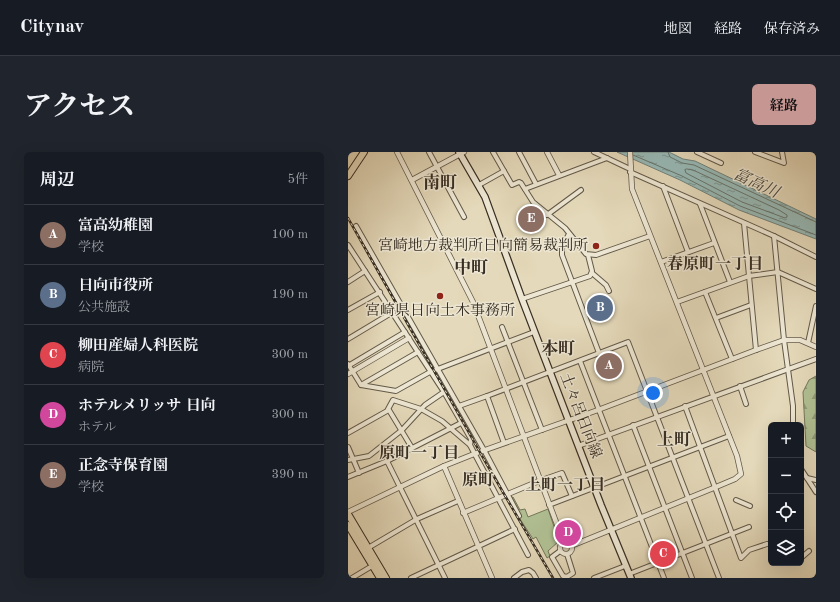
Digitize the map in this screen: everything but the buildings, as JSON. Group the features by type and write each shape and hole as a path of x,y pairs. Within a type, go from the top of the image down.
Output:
{"highway":[{"path":"348,176 364,152"},
{"path":"348,513 386,578"},
{"path":"348,526 380,578"}],"main road":[{"name":"土々呂日向線","path":"461,153 479,185 494,221 534,332 630,576"}],"street":[{"path":"397,152 473,302 524,436 539,481 564,543"},
{"path":"429,152 464,217"},
{"path":"493,152 512,185 519,182 534,202 547,215 563,226 588,255 592,273 606,285 609,291"},
{"path":"519,152 536,184"},
{"path":"548,152 559,175"},
{"path":"594,152 700,204 774,236 816,257"},
{"path":"571,546 735,479 741,474 737,456 632,189 630,152"},
{"path":"697,152 721,163"},
{"path":"755,152 784,163 782,152"},
{"path":"412,180 461,153"},
{"path":"525,189 606,158"},
{"path":"479,185 504,171"},
{"path":"663,186 688,252"},
{"path":"547,215 581,190"},
{"path":"700,204 730,282"},
{"path":"744,223 756,350"},
{"path":"356,226 484,450 519,516"},
{"path":"569,234 561,251 571,282 599,353"},
{"path":"588,255 596,255 650,236"},
{"path":"774,236 784,340 793,406 793,422"},
{"path":"661,262 714,243"},
{"path":"348,245 444,392 471,439 470,446"},
{"path":"348,255 353,252"},
{"path":"348,282 365,271"},
{"path":"677,302 749,276 778,272 816,289"},
{"path":"522,299 592,273"},
{"path":"348,310 380,292"},
{"path":"705,292 732,359"},
{"path":"716,318 751,305"},
{"path":"808,343 816,306"},
{"path":"348,339 393,312"},
{"path":"502,327 542,430"},
{"path":"405,332 348,365 350,372 361,386 396,391 437,369 534,332"},
{"path":"350,372 417,333"},
{"path":"348,513 444,466 484,450 569,421 784,340 800,340 816,347"},
{"path":"459,406 628,342 690,498 719,578"},
{"path":"361,386 418,352"},
{"path":"578,446 816,358"},
{"path":"580,361 664,578"},
{"path":"740,386 746,404"},
{"path":"348,433 389,410 396,391"},
{"path":"348,460 369,456 402,430 421,409 444,392"},
{"path":"487,396 504,443"},
{"path":"393,400 421,409 451,428 470,446 476,460 499,498 528,555"},
{"path":"685,406 741,558 749,550 767,544"},
{"path":"389,410 412,448"},
{"path":"348,477 387,461 461,423"},
{"path":"633,425 692,578"},
{"path":"549,505 729,436"},
{"path":"348,447 359,473"},
{"path":"387,461 445,578"},
{"path":"444,466 492,578"},
{"path":"463,513 562,473 572,496"},
{"path":"804,474 816,492"},
{"path":"807,478 816,480"},
{"path":"736,500 750,506"},
{"path":"368,548 416,519 458,501"},
{"path":"630,576 658,563 749,527"},
{"path":"411,578 515,529"},
{"path":"564,543 567,542 571,546"},
{"path":"560,551 567,554 573,572 572,575 566,577 563,576 552,557 560,551 560,547 564,543"},
{"path":"567,554 571,551 571,546"},
{"path":"804,555 809,551"},
{"path":"352,578 372,566"},
{"path":"594,578 625,566"},
{"path":"514,578 522,572 529,570 536,578"}],"green space":[{"path":"816,376 816,452 806,446 803,392 809,380"},
{"path":"513,497 520,510 525,509 528,517 548,509 559,541 548,551 550,556 547,558 536,537 533,539 520,519 511,498"}],"water":[{"path":"617,152 669,152 683,159 695,161 816,219 816,239 739,210 680,180"}],"railway":[{"path":"348,218 486,463 553,578"}],"place":[{"name":"正念寺保育園","path":"531,219"},
{"name":"宮崎地方裁判所日向簡易裁判所","path":"596,246"},
{"name":"宮崎県日向土木事務所","path":"440,296"},
{"name":"日向市役所","path":"600,308"},
{"name":"富高幼稚園","path":"609,366"},
{"name":"ホテルメリッサ 日向","path":"568,533"},
{"name":"柳田産婦人科医院","path":"663,554"}],"district":[{"name":"南町","path":"440,183"},
{"name":"春原町一丁目","path":"715,265"},
{"name":"中町","path":"471,268"},
{"name":"本町","path":"558,349"},
{"name":"上町","path":"674,440"},
{"name":"原町一丁目","path":"419,454"},
{"name":"原町","path":"478,481"},
{"name":"上町一丁目","path":"565,486"}],"water label":[{"name":"富高川","path":"756,184"}]}
